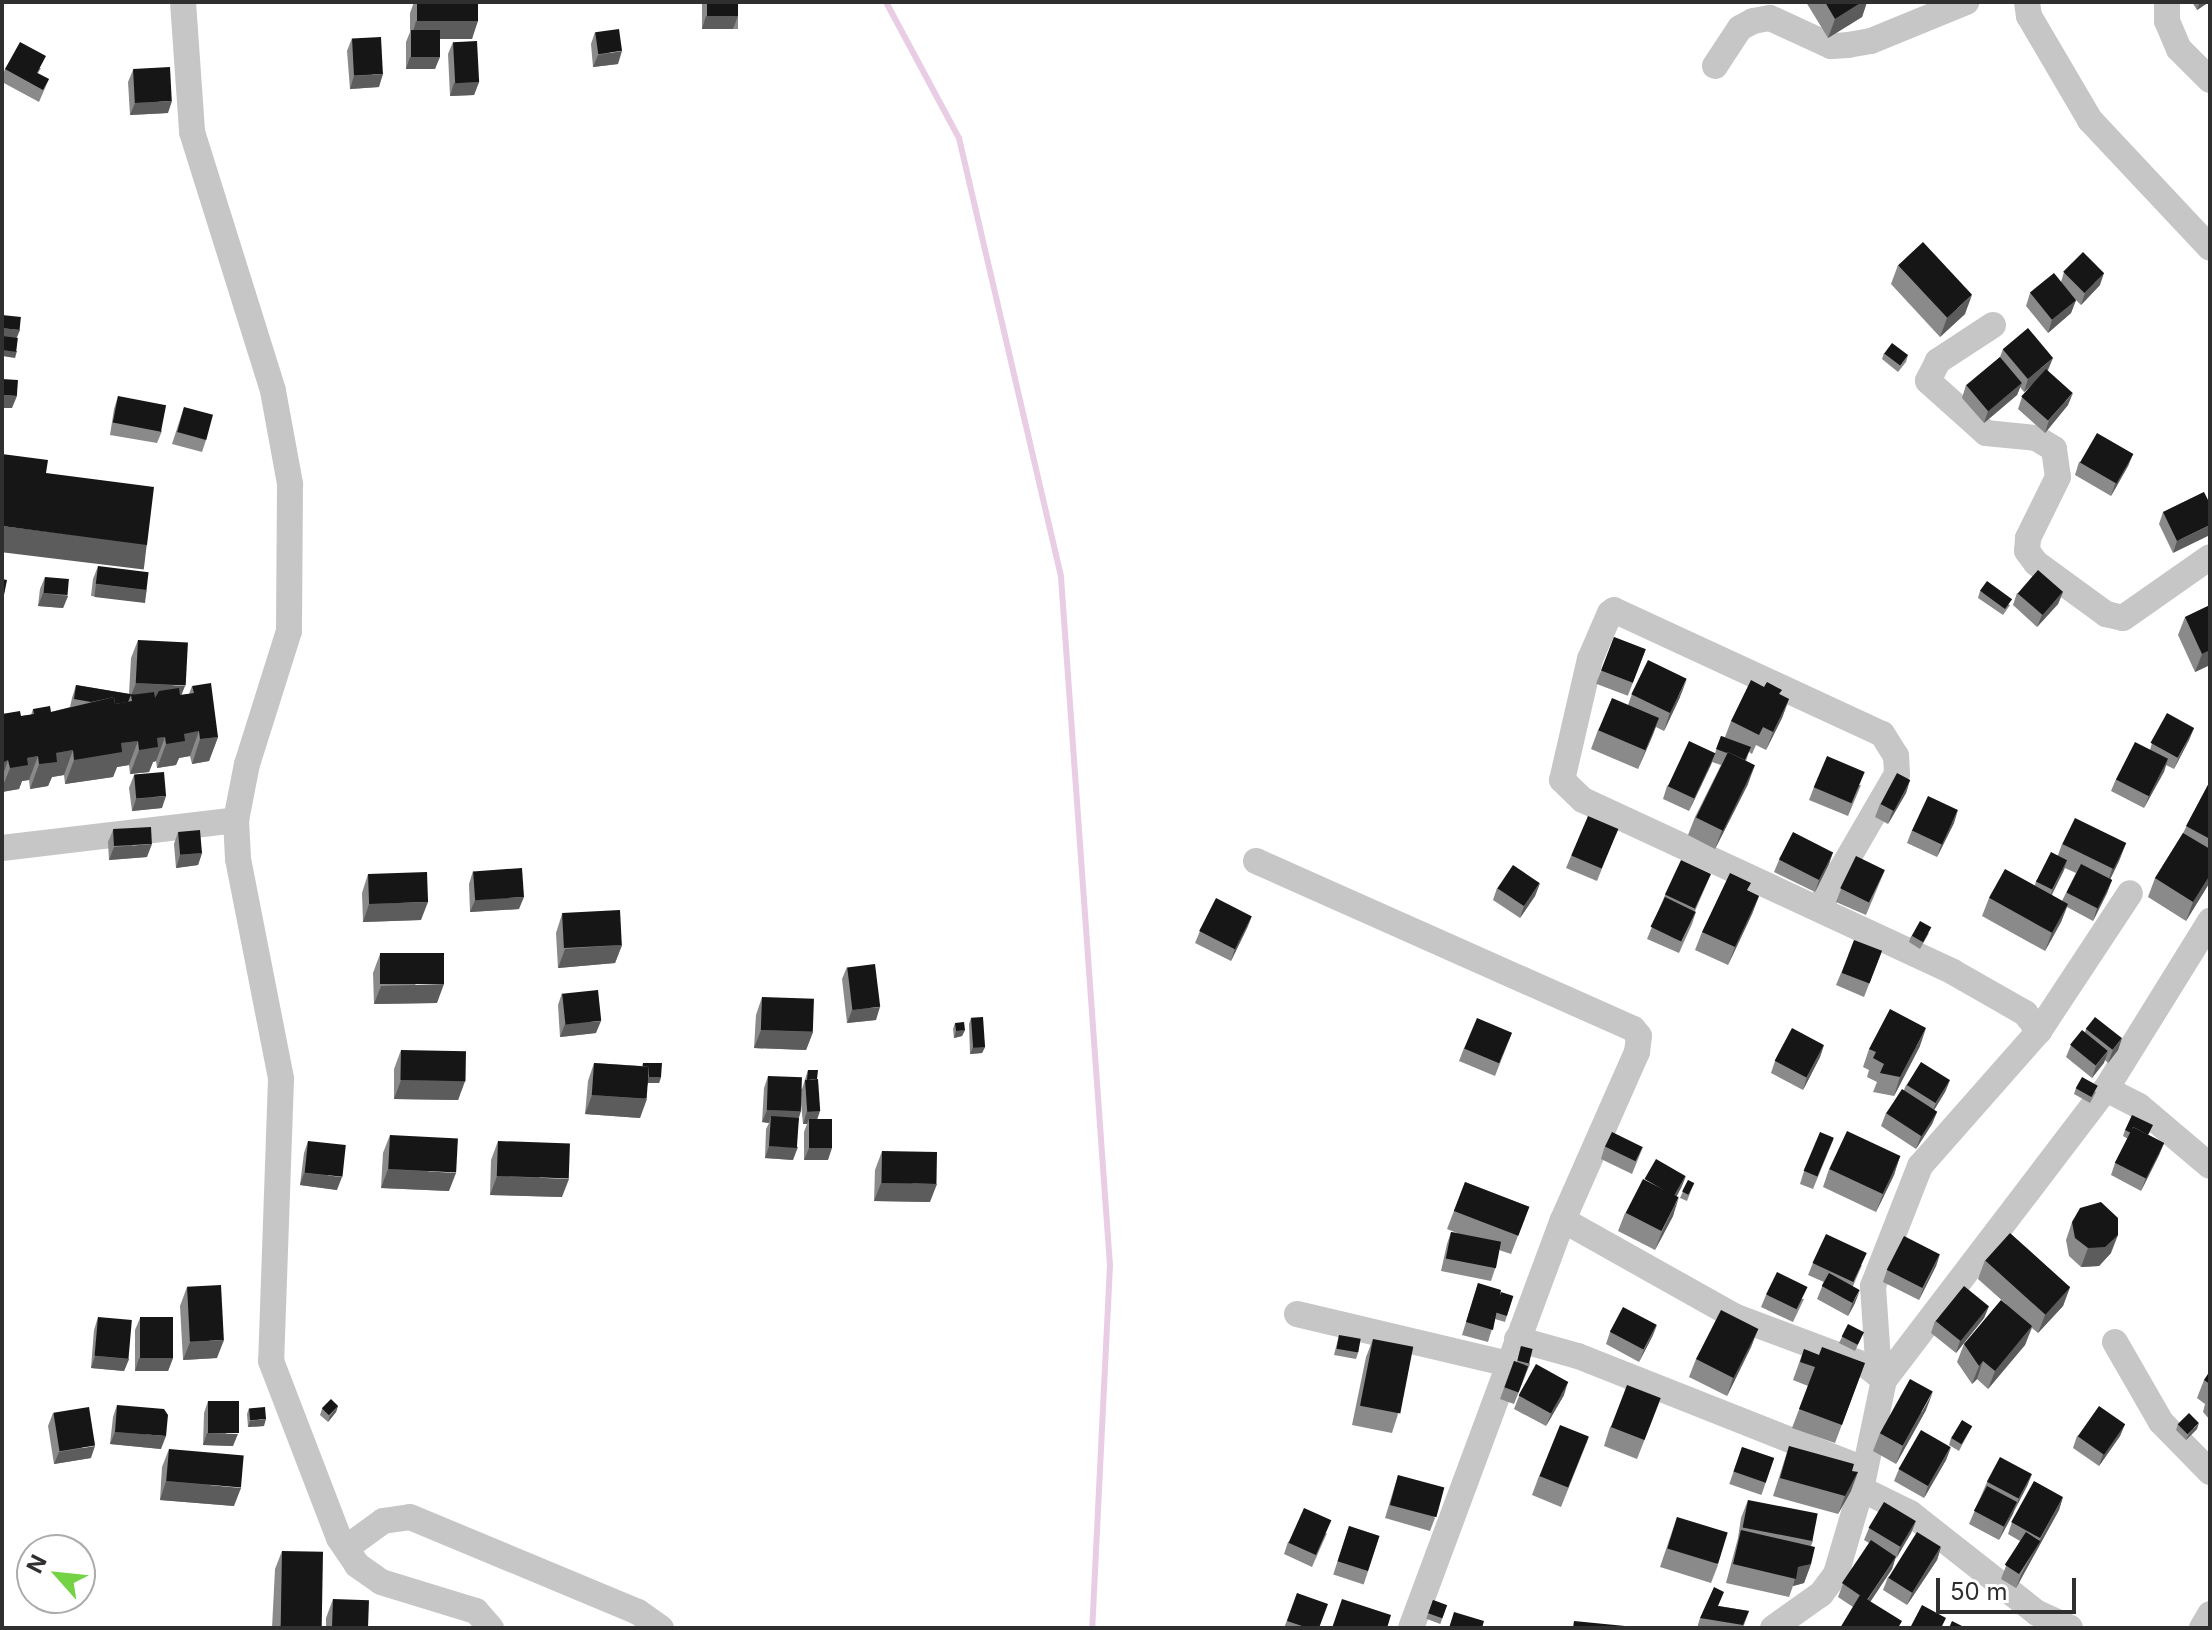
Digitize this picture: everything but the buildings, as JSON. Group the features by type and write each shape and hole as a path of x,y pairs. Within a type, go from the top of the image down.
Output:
{"street":[{"path":"183,2 192,132 273,391 290,484 289,631 247,764 236,820 238,859 281,1079 271,1361 346,1548 357,1565 381,1582 446,1598 476,1611 491,1628"},
{"path":"1715,66 1740,28 1753,21 1770,18 1831,46 1848,45 1871,41 1966,2"},
{"path":"2027,2 2035,27 2090,120 2210,248"},
{"path":"2167,2 2167,21 2179,49 2210,80"},
{"path":"1993,325 1938,361 1928,381 1986,433 2036,438 2054,449 2058,477 2028,538 2027,551 2036,563 2106,614 2123,618 2210,557"},
{"path":"1819,908 1897,774 1896,756 1882,734 1614,610 1590,659 1562,780 1583,800 1967,980 2025,1013 2039,1031"},
{"path":"2,848 236,820"},
{"path":"1256,861 1633,1029 1639,1036 1637,1052 1563,1220 1411,1628"},
{"path":"1773,1628 1821,1594 1836,1574 1861,1478 1881,1378 1873,1286 1920,1166 2039,1031 2130,893"},
{"path":"1881,1378 2106,1089 2210,921"},
{"path":"2106,1089 2139,1106 2210,1166"},
{"path":"1563,1220 1736,1317 1867,1366 1881,1378"},
{"path":"1297,1314 1513,1351 1578,1356 1861,1478 1932,1528 2032,1620 2070,1628"},
{"path":"2115,1342 2161,1422 2210,1472"},
{"path":"346,1548 383,1521 410,1517 638,1612 661,1628"},
{"path":"2202,1628 2210,1614"}],"waterway":[{"path":"886,2 959,138 1061,577 1110,1265 1092,1628"}]}
